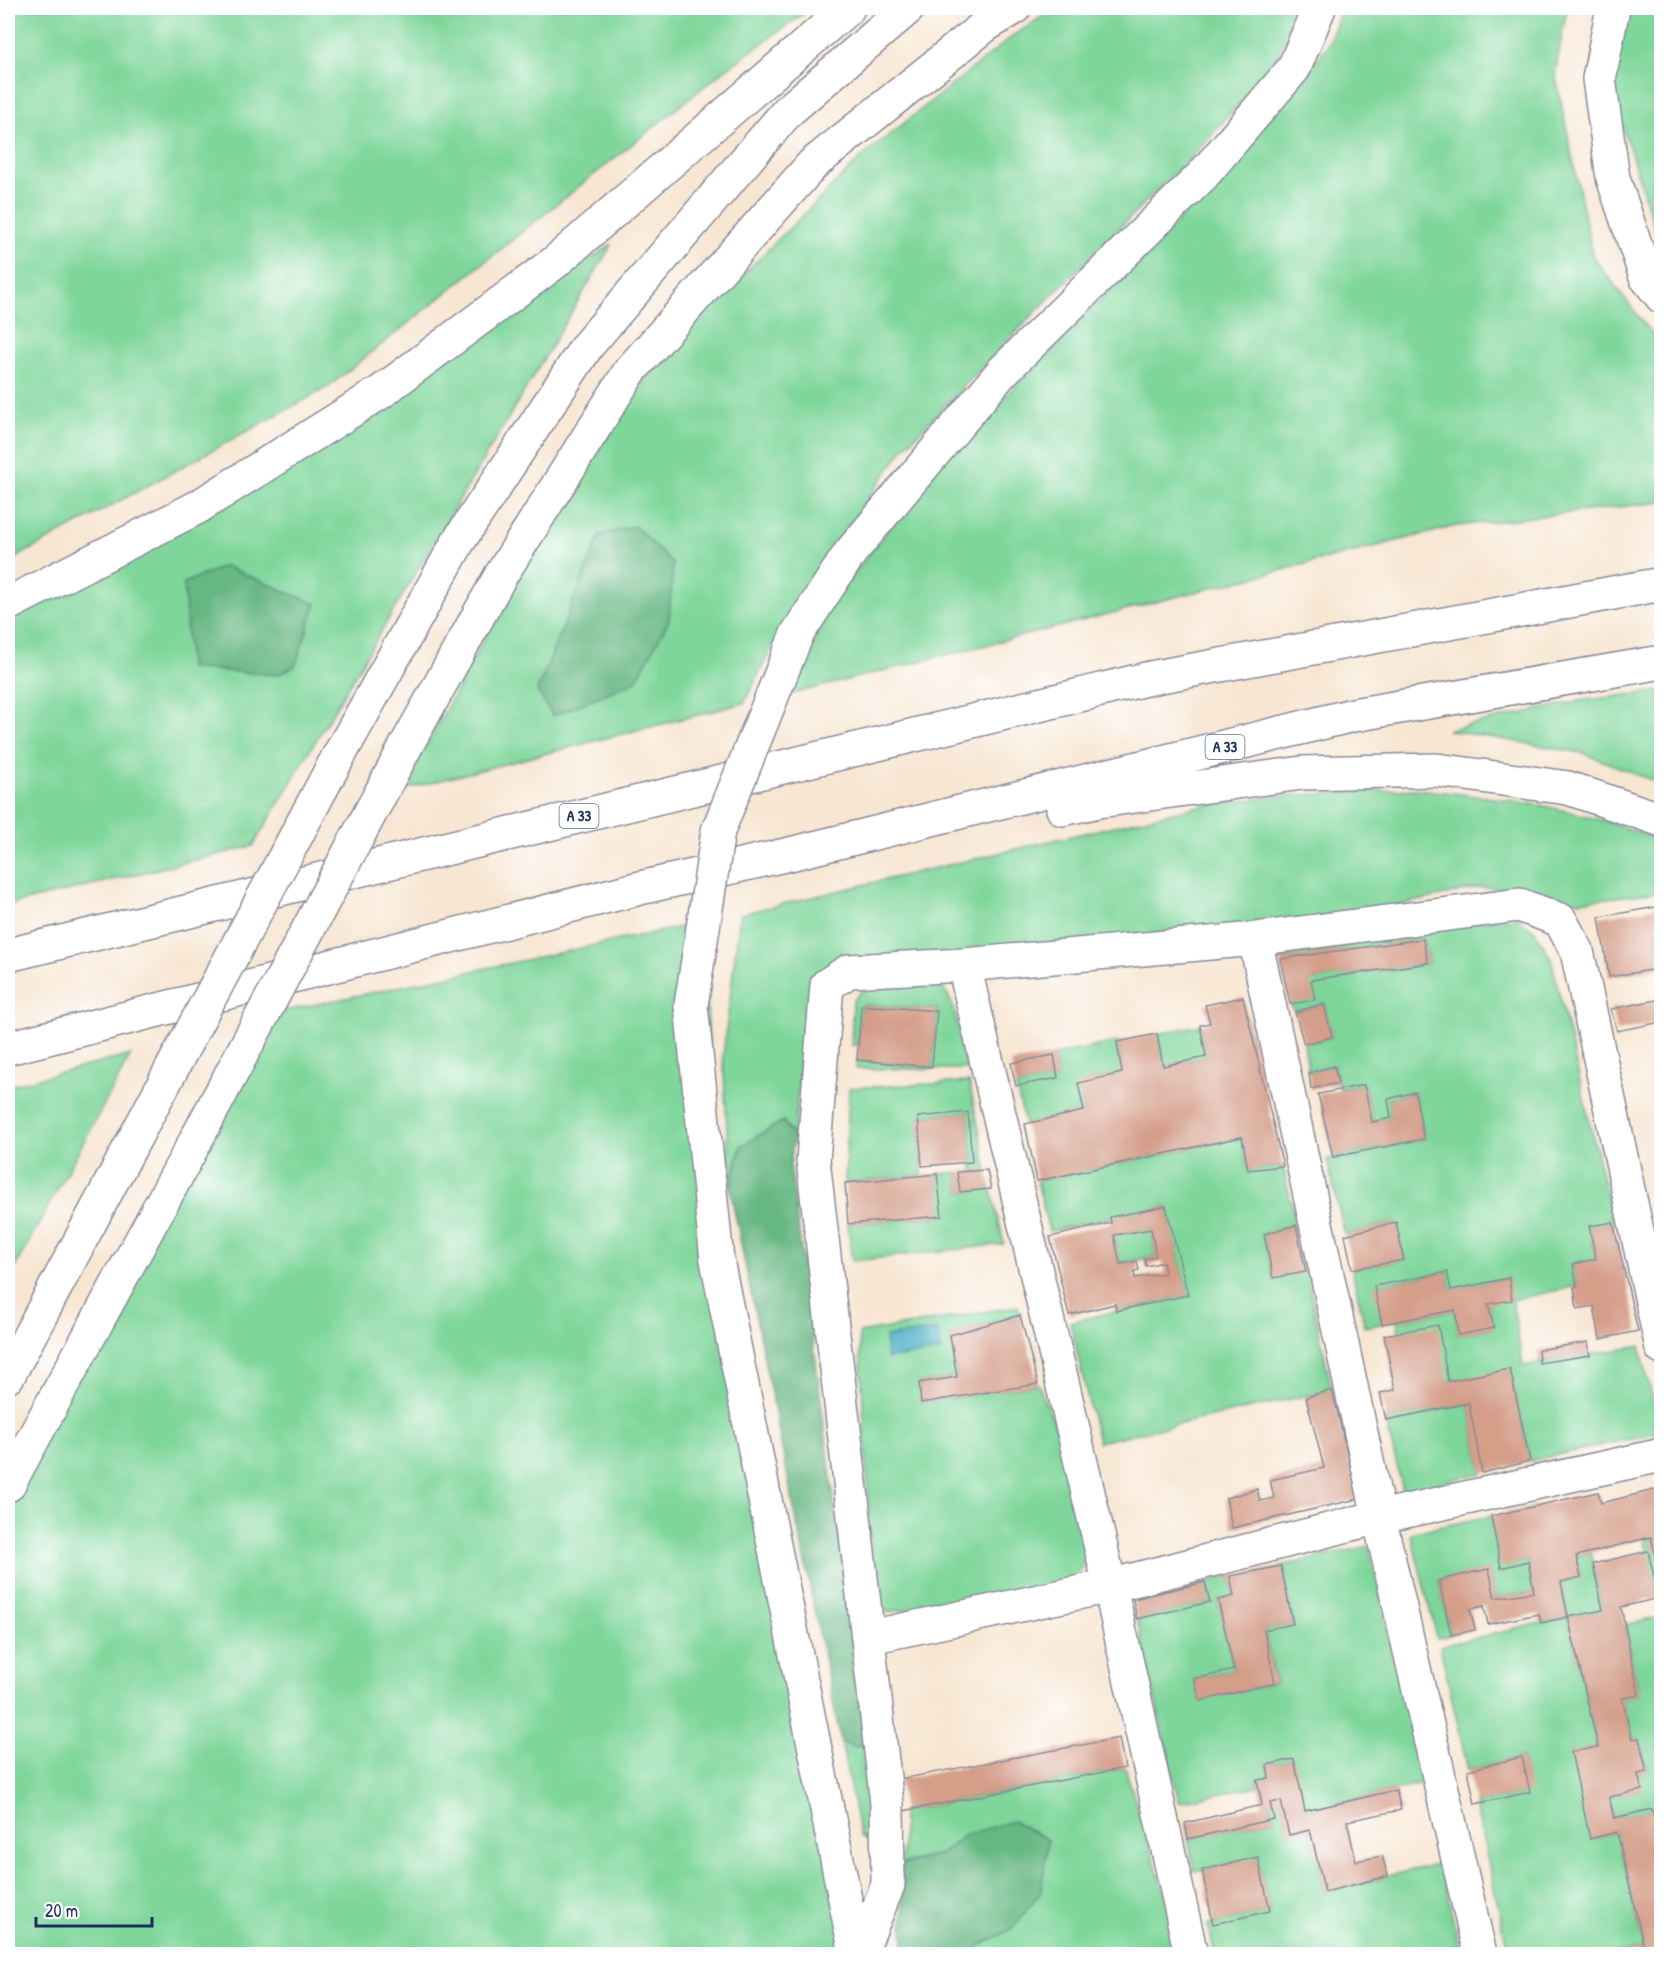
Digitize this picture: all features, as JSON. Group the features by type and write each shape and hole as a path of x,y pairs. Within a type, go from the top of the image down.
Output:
{"main road":[{"path":"8,604 198,507 381,392 554,263 848,8"},
{"path":"8,1376 337,759 458,542 588,346 788,111 909,8"},
{"path":"8,1485 196,1140 407,744 501,575 630,371 813,164 986,25 1014,8"},
{"path":"858,1954 717,1260 691,1005 718,831 797,634 850,553 1002,372 1203,175 1294,68 1319,8"},
{"path":"1613,8 1599,79 1613,178 1646,277 1662,297"},
{"name":"A 33","path":"8,955 1150,678 1662,584"},
{"name":"A 33","path":"8,1048 640,888 794,853 1353,715 1662,662"},
{"path":"794,853 856,857 1099,801 1302,773 1437,770 1568,788 1662,820"},
{"path":"858,1954 888,1885 887,1804 870,1637 813,1160 827,985 849,971 963,965 1255,939 1519,905 1560,920 1577,951 1662,1348"},
{"path":"1255,939 1380,1517 1480,1954"},
{"path":"963,965 1110,1586 1191,1954"},
{"path":"870,1637 1110,1586 1380,1517 1662,1455"}],"green space":[{"path":"8,8 811,8 725,70 328,387 8,562"},
{"path":"1055,8 1301,8 1272,66 1198,150 1053,294 904,448 796,600 744,703 402,790 522,569 659,357 863,156 1013,36"},
{"path":"1342,8 1567,8 1555,73 1593,257 1661,346 1661,502 1456,526 792,694 831,603 946,456 1180,219 1303,79 1329,43"},
{"path":"1626,8 1661,8 1661,247 1614,101"},
{"path":"612,244 253,846 8,905 8,621 295,461"},
{"path":"635,526 673,564 669,620 636,681 553,716 537,691 600,535"},
{"path":"225,566 316,604 295,666 277,675 189,668 184,583"},
{"path":"1661,691 1661,784 1583,753 1447,730 1578,701"},
{"path":"1414,789 1540,805 1600,819 1661,841 1661,892 1561,903 1534,893 1483,887 1351,915 818,971 805,1011 794,1137 783,1121 741,1146 730,1189 723,1056 740,914 1195,807 1277,796"},
{"path":"1517,917 1535,931 1551,958 1613,1222 1589,1226 1596,1259 1573,1264 1577,1286 1512,1300 1523,1366 1640,1346 1659,1426 1656,1433 1530,1461 1510,1370 1448,1381 1399,1333 1397,1321 1455,1310 1458,1335 1493,1328 1488,1304 1508,1278 1451,1290 1447,1272 1375,1286 1382,1324 1365,1327 1352,1269 1404,1260 1396,1222 1345,1235 1327,1159 1424,1139 1415,1092 1388,1099 1391,1118 1372,1122 1364,1085 1340,1089 1334,1066 1309,1073 1304,1044 1332,1037 1324,1004 1295,1012 1290,1004 1311,980 1428,963 1423,939 1280,959 1280,945"},
{"path":"704,922 717,1260 856,1954 8,1954 8,1485 280,1012"},
{"path":"939,984 950,1000 954,1011 966,1069 856,1069 857,1060 932,1067 937,1009 861,1005 858,1045 851,1045 853,1001 864,988"},
{"path":"1200,1025 1206,1057 1163,1066 1157,1034"},
{"path":"1117,1042 1122,1073 1079,1083 1084,1111 1025,1124 1016,1086 1058,1078 1054,1055"},
{"path":"131,1055 8,1280 8,1086"},
{"path":"969,1082 987,1170 973,1171 968,1112 919,1116 922,1175 845,1183 849,1088"},
{"path":"783,1121 794,1137 790,1165 866,1743 854,1747 841,1742 730,1189 741,1146"},
{"path":"1242,1137 1248,1170 1283,1166 1296,1225 1264,1234 1273,1278 1306,1272 1332,1390 1098,1442 1070,1322 1188,1295 1166,1206 1049,1231 1037,1181"},
{"path":"957,1172 960,1192 991,1189 1004,1244 852,1261 848,1224 941,1216 937,1174"},
{"path":"1151,1229 1156,1256 1120,1264 1114,1235"},
{"path":"1018,1306 1020,1315 950,1335 957,1377 919,1383 921,1403 1038,1384 1063,1444 1088,1549 1081,1570 1063,1586 988,1603 885,1612 874,1602 859,1333"},
{"path":"1469,1403 1482,1473 1403,1491 1386,1420"},
{"path":"1491,1516 1501,1567 1528,1561 1534,1592 1495,1598 1489,1570 1439,1580 1451,1635 1437,1638 1411,1535 1414,1532"},
{"path":"1651,1537 1655,1553 1661,1552 1661,1598 1659,1598 1644,1538"},
{"path":"1369,1546 1423,1784 1305,1811 1293,1759 1267,1765 1269,1778 1257,1780 1258,1786 1179,1802 1137,1619 1210,1602 1205,1582 1230,1576 1234,1596 1218,1600 1234,1670 1194,1679 1200,1700 1276,1683 1264,1630 1293,1624 1281,1566"},
{"path":"1590,1552 1603,1610 1568,1617 1561,1582 1581,1577 1576,1556"},
{"path":"1568,1617 1598,1747 1572,1752 1591,1839 1617,1832 1644,1948 1623,1954 1509,1954 1475,1804 1529,1792 1522,1757 1468,1770 1440,1646"},
{"path":"1661,1617 1661,1849 1652,1809 1614,1818 1609,1797 1641,1790 1638,1774 1647,1771 1639,1738 1632,1739 1622,1698 1639,1695 1625,1625"},
{"path":"841,1742 854,1747 866,1743 877,1826 867,1840 860,1836"},
{"path":"1125,1768 1172,1917 1180,1954 964,1954 1013,1928 965,1835 941,1854 902,1864 903,1811"},
{"path":"1281,1801 1289,1835 1310,1830 1325,1892 1440,1863 1461,1954 1215,1954 1208,1925 1270,1911 1258,1858 1195,1871 1188,1839 1274,1819 1270,1803"},
{"path":"1013,1821 1048,1840 1041,1892 1013,1928 964,1954 904,1954 902,1864 941,1854 965,1835"}],"water":[{"path":"937,1330 941,1351 887,1359 885,1337"}],"building":[{"path":"1662,906 1662,968 1609,977 1599,917"},
{"path":"1423,939 1428,963 1311,980 1315,1000 1290,1004 1280,959"},
{"path":"1243,997 1283,1166 1248,1170 1242,1137 1037,1181 1025,1124 1084,1111 1078,1083 1122,1073 1117,1042 1157,1034 1163,1066 1206,1057 1200,1025 1210,1023 1205,1005"},
{"path":"1662,999 1662,1022 1617,1031 1611,1009"},
{"path":"1324,1004 1332,1037 1304,1044 1295,1012"},
{"path":"861,1005 937,1011 932,1067 857,1060"},
{"path":"1054,1055 1058,1078 1016,1086 1011,1063"},
{"path":"1334,1066 1338,1083 1311,1089 1309,1073"},
{"path":"1364,1085 1372,1122 1391,1118 1388,1099 1415,1092 1424,1139 1333,1157 1318,1094"},
{"path":"968,1112 972,1162 922,1166 918,1117"},
{"path":"987,1170 991,1189 960,1192 957,1172"},
{"path":"937,1174 942,1216 848,1224 845,1183"},
{"path":"1166,1206 1188,1295 1116,1311 1115,1304 1069,1315 1050,1237 1111,1223 1110,1217","holes":["1151,1229 1156,1256 1144,1259 1146,1266 1163,1262 1165,1273 1135,1278 1134,1271 1139,1270 1137,1261 1120,1264 1114,1235"]},
{"path":"1396,1222 1404,1260 1352,1269 1345,1235"},
{"path":"1613,1222 1638,1331 1600,1339 1594,1306 1577,1309 1574,1287 1577,1286 1573,1264 1596,1259 1589,1226"},
{"path":"1296,1225 1306,1272 1273,1278 1264,1234"},
{"path":"1447,1272 1451,1290 1509,1278 1512,1300 1488,1304 1494,1328 1458,1335 1455,1310 1382,1324 1374,1286"},
{"path":"1020,1315 1038,1384 921,1403 919,1383 957,1377 950,1335"},
{"path":"1438,1325 1448,1381 1510,1369 1530,1461 1482,1473 1469,1403 1386,1420 1380,1393 1395,1390 1384,1335"},
{"path":"1588,1342 1590,1355 1539,1363 1538,1350"},
{"path":"1332,1390 1358,1499 1232,1528 1226,1498 1257,1489 1260,1501 1274,1498 1270,1480 1324,1468 1306,1397"},
{"path":"1662,1488 1662,1552 1655,1553 1651,1537 1576,1556 1581,1577 1561,1582 1568,1617 1541,1623 1539,1614 1488,1624 1484,1606 1470,1609 1475,1630 1451,1635 1439,1580 1489,1569 1495,1598 1534,1592 1528,1561 1501,1568 1491,1516 1598,1492 1601,1503"},
{"path":"1648,1551 1659,1598 1621,1607 1639,1695 1622,1698 1632,1739 1639,1738 1647,1772 1638,1774 1642,1790 1609,1797 1614,1818 1652,1809 1662,1849 1662,1954 1625,1954 1644,1948 1617,1832 1590,1839 1571,1752 1598,1747 1568,1617 1603,1610 1593,1564"},
{"path":"1281,1566 1293,1624 1264,1630 1275,1683 1200,1701 1194,1679 1234,1670 1218,1600 1234,1596 1230,1576"},
{"path":"1205,1582 1210,1602 1137,1619 1133,1599"},
{"path":"1119,1738 1125,1768 903,1811 900,1779"},
{"path":"1522,1757 1530,1792 1475,1804 1468,1770"},
{"path":"1294,1759 1305,1811 1396,1790 1401,1810 1347,1821 1356,1861 1382,1856 1388,1876 1325,1892 1310,1830 1289,1835 1281,1801 1270,1803 1274,1819 1188,1839 1185,1823 1262,1805 1257,1780 1269,1778 1267,1765"},
{"path":"1258,1857 1270,1911 1213,1924 1202,1870"}]}
